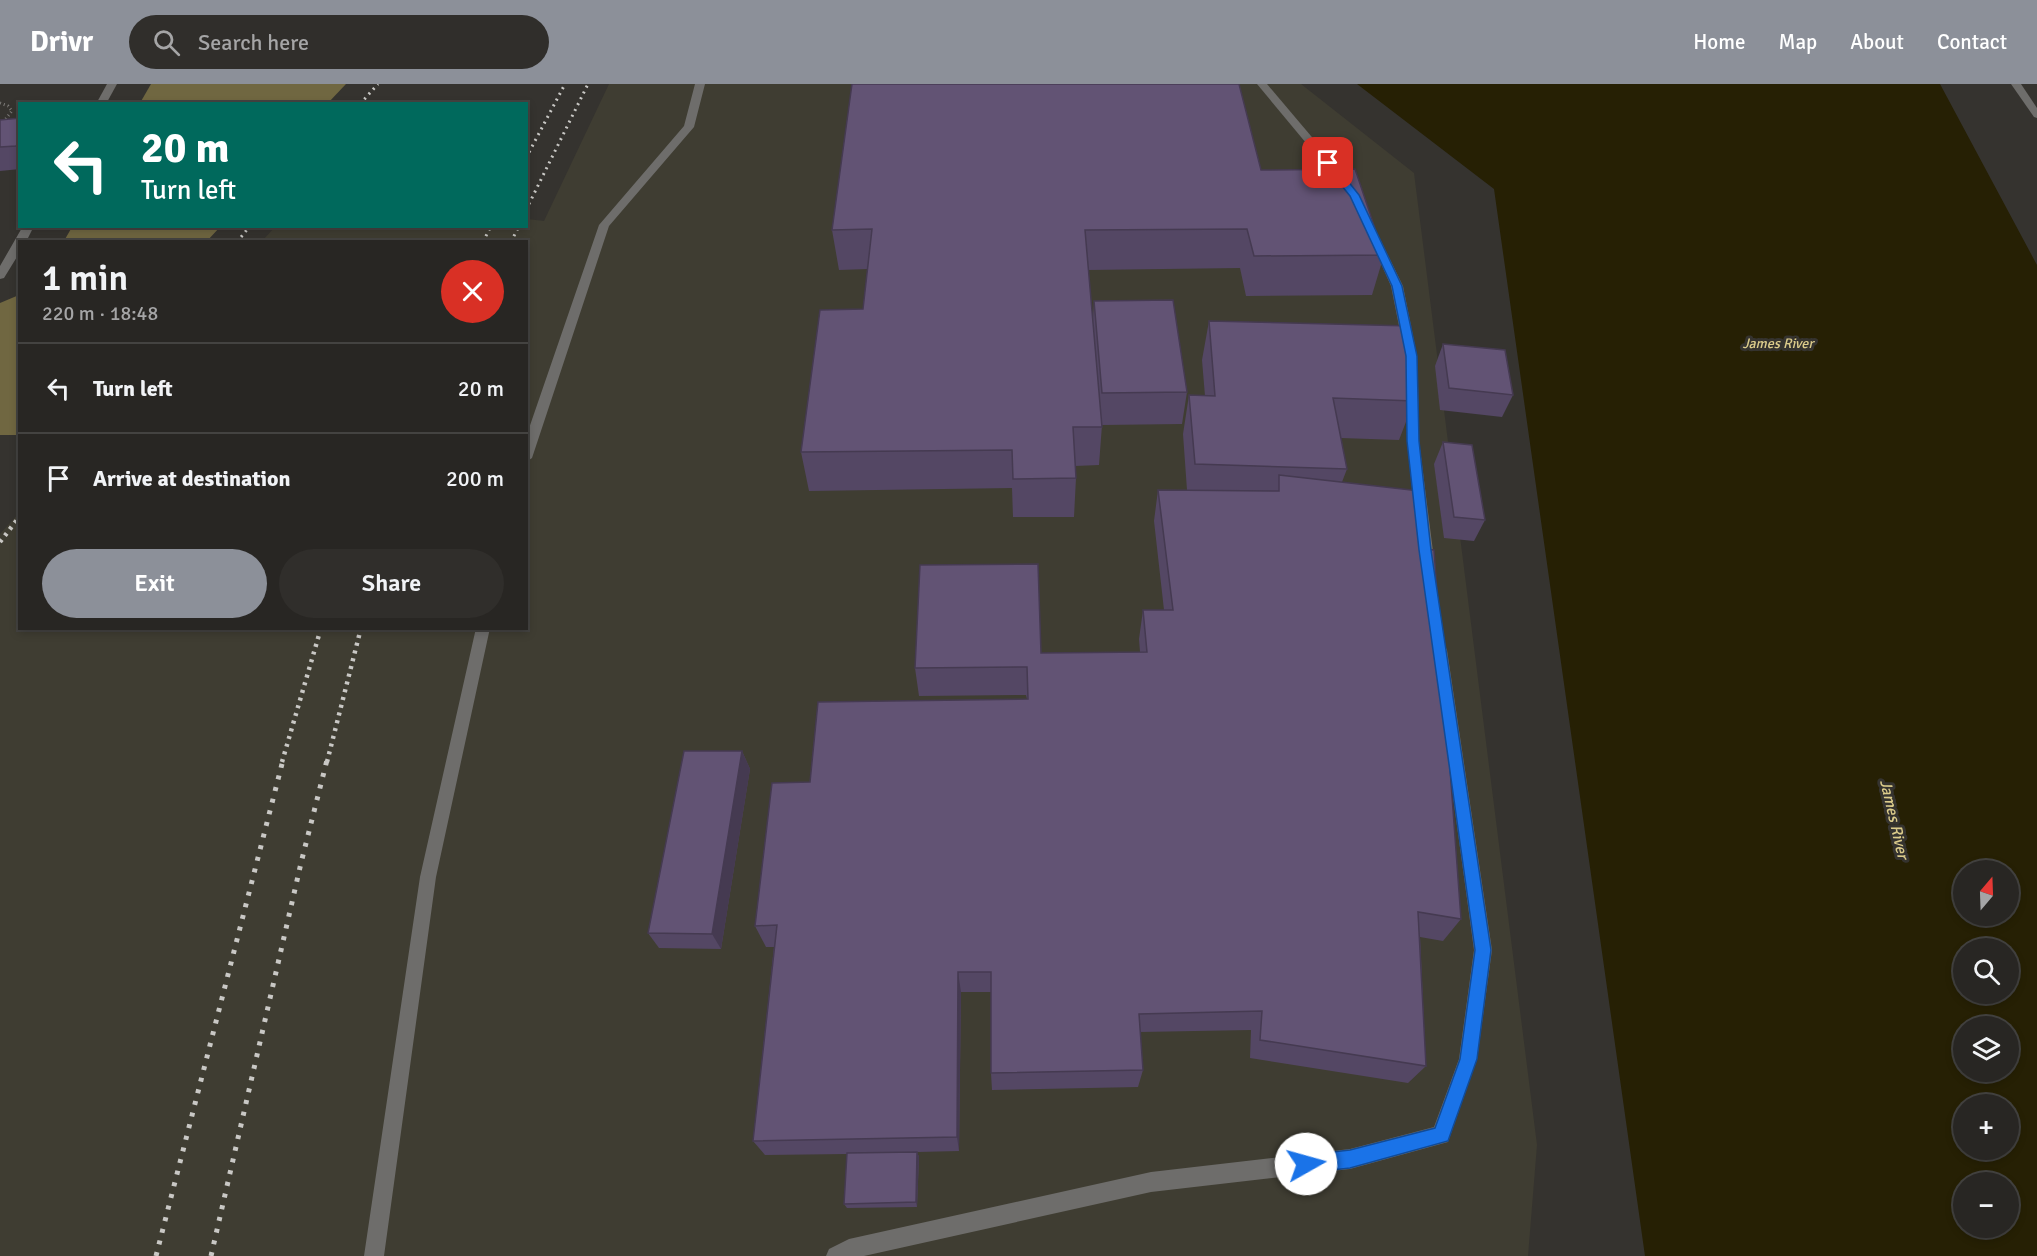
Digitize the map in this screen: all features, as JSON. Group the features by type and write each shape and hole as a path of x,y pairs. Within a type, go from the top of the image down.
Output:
{"street":[{"path":"102,102 112,84"},
{"path":"528,452 604,225 689,127 700,84"},
{"path":"1262,84 1354,195"},
{"path":"2016,84 2037,115"},
{"path":"1369,225 1397,286 1411,356 1413,441 1430,585"},
{"path":"0,276 18,245"},
{"path":"374,1256 428,877 483,630"},
{"path":"836,1256 849,1249 1151,1182 1350,1159 1441,1135 1468,1059 1483,950 1437,632"}],"path":[{"path":"0,103 8,106 12,111 0,126"}],"shaded area":[{"path":"151,84 346,84 329,102 141,102"},
{"path":"609,84 1301,84 1414,173 1537,1145 1528,1256 0,1256 0,534 18,514 18,630 528,630 528,240 263,240 274,228 528,228 528,219 544,221"},
{"path":"71,228 219,228 208,240 65,240"},
{"path":"18,295 18,435 0,435 0,303"}],"water":[{"name":"James River","path":"1357,84 1940,84 2037,265 2037,1256 1645,1256 1494,189"}],"building":[{"path":"852,84 1239,84 1261,170 1355,169 1384,255 1254,256 1247,229 1085,230 1102,427 1073,427 1076,478 1013,479 1012,450 801,452 820,310 863,309 872,229 832,230"},
{"path":"18,118 18,144 16,146 0,147 0,120"},
{"path":"1173,300 1187,392 1102,393 1094,301"},
{"path":"1209,321 1411,326 1414,401 1333,398 1347,469 1195,464 1189,395 1215,396"},
{"path":"1443,344 1505,350 1513,395 1449,388"},
{"path":"1443,442 1472,445 1485,520 1454,517"},
{"path":"1279,475 1420,491 1425,549 1434,550 1461,919 1418,912 1426,1066 1260,1040 1262,1011 1139,1014 1143,1070 991,1073 991,972 958,972 957,1137 753,1141 777,925 755,926 772,783 810,782 818,702 1028,699 1027,667 915,668 920,565 1038,564 1041,653 1147,652 1143,610 1173,610 1158,490 1279,491"},
{"path":"684,751 742,751 712,934 648,933"},
{"path":"917,1152 916,1202 844,1204 847,1153"}],"railway":[{"path":"362,102 378,84"},
{"path":"528,154 565,84"},
{"path":"528,206 588,84"},
{"path":"239,240 248,228"},
{"path":"484,240 490,228"},
{"path":"512,240 518,228"},
{"path":"0,542 18,519"},
{"path":"282,762 320,630"},
{"path":"327,762 360,630"},
{"path":"156,1256 283,760"},
{"path":"211,1256 301,863 327,760"}],"route":[{"path":"1306,1164 1350,1159 1441,1135 1468,1059 1483,950 1425,550 1413,441 1411,356 1397,286 1354,195 1328,163"}]}
